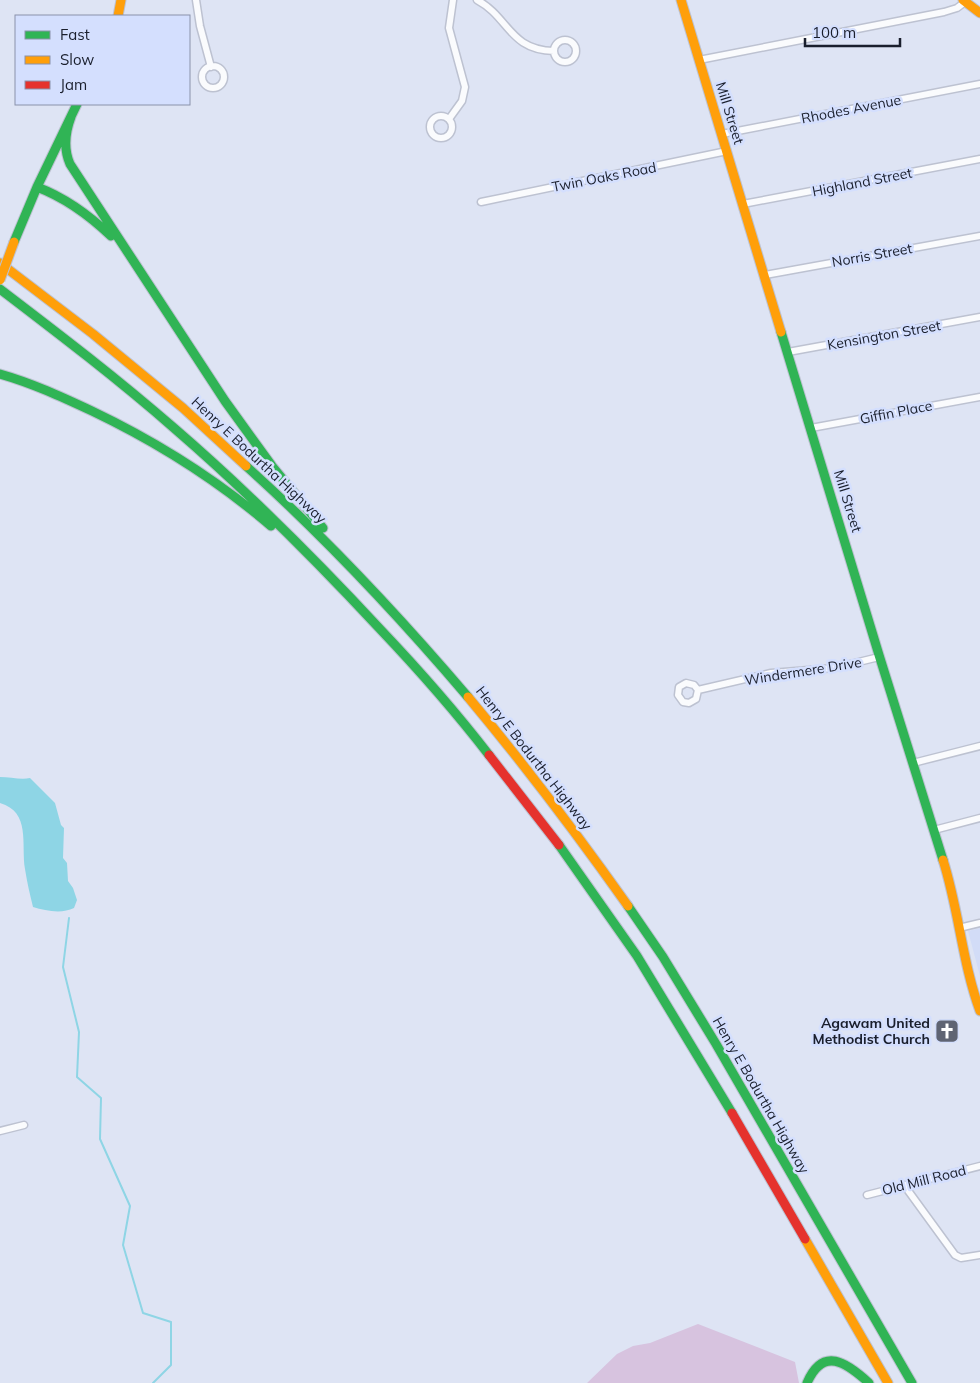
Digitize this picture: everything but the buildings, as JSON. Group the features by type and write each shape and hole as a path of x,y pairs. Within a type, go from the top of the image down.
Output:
{"main road":[{"path":"118,15 121,0"},
{"name":"Mill Street","path":"681,0 950,880 969,979 980,1011"},
{"path":"964,1 980,13"},
{"path":"0,280 37,187 77,105"},
{"path":"71,117 65,138 67,159 212,382 286,484 371,588"},
{"path":"37,187 63,199 87,215 118,243 136,266"},
{"name":"Henry E Bodurtha Highway","path":"0,263 103,340 221,441 306,520 449,674 508,744 583,842 645,931 711,1035 912,1383"},
{"path":"0,289 90,357 207,457 291,536 388,637 444,700 512,783 560,845 621,933 699,1057 888,1383"},
{"path":"0,374 34,386 115,422 172,454 214,481 277,531 388,637"},
{"path":"0,382 17,382 34,386"},
{"path":"807,1383 816,1367 831,1361 846,1364 868,1383"}],"street":[{"path":"196,0 200,26 211,66"},
{"path":"449,119 462,101 465,87 449,28 454,0"},
{"path":"477,0 489,9 527,46 539,50 554,51"},
{"path":"699,60 944,12 957,8 964,1"},
{"name":"Rhodes Avenue","path":"722,134 980,84"},
{"name":"Twin Oaks Road","path":"482,202 727,151"},
{"name":"Highland Street","path":"743,204 980,159"},
{"name":"Norris Street","path":"765,275 980,236"},
{"name":"Kensington Street","path":"788,352 980,317"},
{"name":"Giffin Place","path":"811,428 980,396"},
{"name":"Windermere Drive","path":"698,690 771,673 834,668 880,656"},
{"path":"913,763 980,746"},
{"path":"934,830 980,818"},
{"path":"960,928 980,923"},
{"path":"0,1132 24,1125"},
{"name":"Old Mill Road","path":"867,1194 980,1166"},
{"path":"904,1185 955,1255 961,1258 980,1255"}],"shaded area":[{"path":"0,777 30,778 55,803 61,825 64,828 63,858 67,863 68,881 73,888 77,900 74,908 54,911 33,907 25,869 23,830 16,814 10,807 0,803"},
{"path":"980,928 980,976 968,931"},
{"path":"698,1324 795,1362 799,1383 587,1383 617,1354 633,1346 650,1343"}],"waterway":[{"path":"69,918 63,967 79,1032 77,1077 101,1098 100,1139 130,1206 123,1245 143,1313 171,1322 171,1365 153,1383"}],"traffic: fast":[{"path":"14,242 37,187 77,105"},
{"path":"71,117 66,140 66,152 70,164 225,401 272,466 323,528"},
{"path":"37,187 58,196 77,208 111,236"},
{"path":"0,289 153,410 254,501 331,577 394,644 450,706 489,755"},
{"path":"781,332 943,860"},
{"path":"0,374 58,396 140,435 207,477 271,526"},
{"path":"246,466 361,578 468,697"},
{"path":"559,845 637,956 732,1113"},
{"path":"628,906 663,957 716,1044 912,1383"},
{"path":"807,1383 820,1364 828,1361 843,1364 869,1383"}],"traffic: slow":[{"path":"118,15 121,0"},
{"path":"681,0 781,332"},
{"path":"963,0 980,13"},
{"path":"0,280 14,242"},
{"path":"0,263 93,334 183,408 246,466"},
{"path":"468,697 550,800 628,906"},
{"path":"943,860 969,974 980,1011"},
{"path":"805,1239 888,1383"}],"traffic: jam":[{"path":"489,755 559,845"},
{"path":"732,1113 805,1239"}],"place":[{"name":"Agawam United Methodist Church","path":"947,1031"}]}
